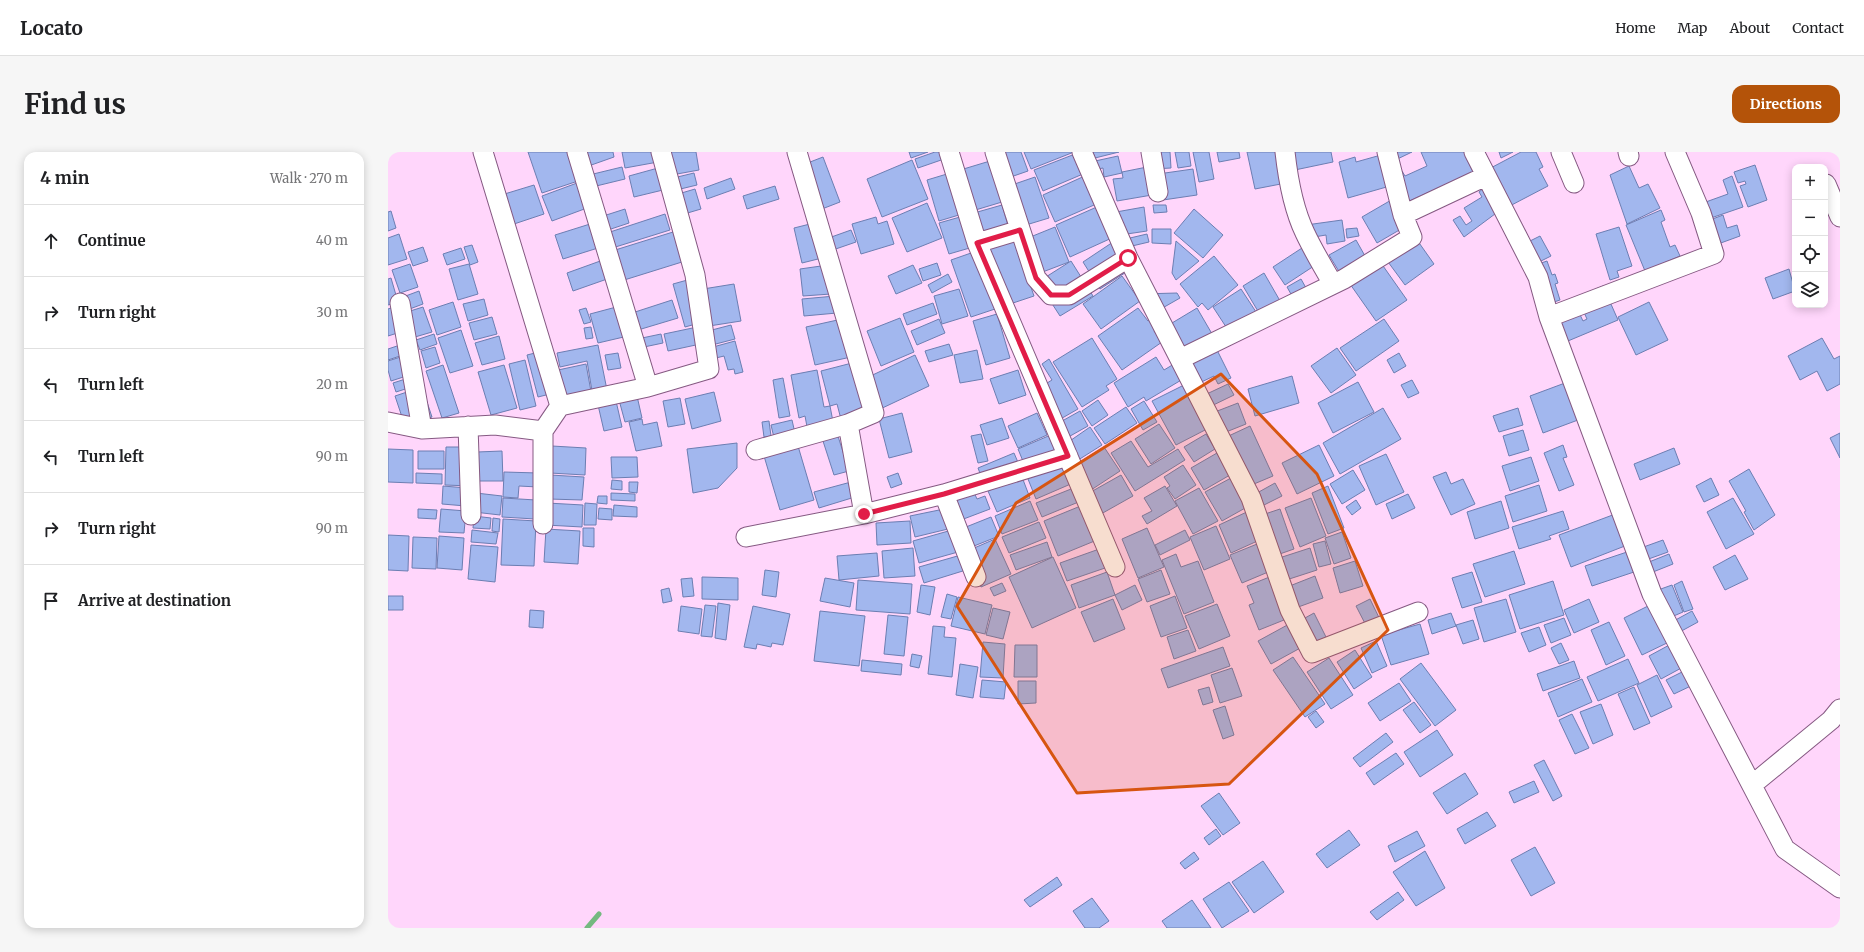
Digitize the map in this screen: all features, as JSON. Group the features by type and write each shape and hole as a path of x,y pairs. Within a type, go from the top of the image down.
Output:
{"street":[{"path":"483,152 560,406"},
{"path":"577,152 648,387"},
{"path":"543,524 543,431 560,406 648,387 710,369 695,275 662,152"},
{"path":"756,450 848,424 874,413 797,152"},
{"path":"949,152 977,243 1115,567"},
{"path":"995,152 1036,278 1051,295 1069,295 1128,258"},
{"path":"1082,152 1128,258 1251,498 1290,610 1312,653 1418,612"},
{"path":"1151,152 1158,192"},
{"path":"1285,152 1288,174 1297,212 1304,232 1333,284"},
{"path":"1180,359 1333,284 1412,237 1403,215 1387,152"},
{"path":"1474,152 1538,278 1549,317 1652,594 1785,849 1840,888"},
{"path":"1561,152 1574,183"},
{"path":"1549,317 1714,254 1701,213 1675,152"},
{"path":"1403,215 1486,176"},
{"path":"1828,189 1840,217"},
{"path":"977,243 1020,230"},
{"path":"400,303 422,429"},
{"path":"388,422 422,429 495,425 543,431"},
{"path":"848,424 864,514"},
{"path":"468,426 471,515"},
{"path":"746,537 864,514 944,494 1068,456"},
{"path":"944,494 976,577"},
{"path":"1752,785 1837,718"}],"highlighted area":[{"path":"1221,374 1317,474 1388,630 1229,784 1077,793 957,606 1016,503"}],"building":[{"path":"528,152 569,152 578,181 542,193"},
{"path":"574,152 613,152 614,157 580,169"},
{"path":"622,152 656,152 658,162 625,168"},
{"path":"661,152 696,152 699,170 666,176"},
{"path":"909,152 928,152 911,158"},
{"path":"935,152 945,152 947,158 918,168 915,159"},
{"path":"992,152 1021,152 1028,171 1002,180"},
{"path":"1024,152 1074,152 1031,169"},
{"path":"1093,152 1119,152 1095,158"},
{"path":"1152,152 1170,152 1171,168 1153,169"},
{"path":"1175,152 1189,152 1191,166 1178,168"},
{"path":"1193,152 1209,152 1214,179 1199,182"},
{"path":"1217,152 1239,152 1240,158 1219,162"},
{"path":"1247,152 1280,152 1286,183 1255,189"},
{"path":"1286,152 1331,152 1333,162 1290,171"},
{"path":"1381,152 1412,152 1387,164"},
{"path":"1421,152 1464,152 1473,172 1403,204 1391,176 1402,171 1405,176 1427,166"},
{"path":"1499,152 1513,152 1501,158"},
{"path":"1521,152 1536,152 1543,167 1539,169 1548,186 1504,209 1485,171"},
{"path":"1075,154 1083,174 1043,191 1034,170"},
{"path":"1381,155 1390,186 1348,198 1339,162 1355,157 1356,162"},
{"path":"1118,156 1122,173 1104,177 1103,168 1088,171 1086,163"},
{"path":"823,157 840,202 809,214 792,169"},
{"path":"912,160 928,199 882,217 867,179"},
{"path":"990,161 1002,202 939,221 927,180"},
{"path":"1755,165 1767,200 1748,207 1740,186 1746,184 1745,181 1738,183 1734,172"},
{"path":"1629,166 1639,188 1648,184 1660,208 1627,224 1610,175"},
{"path":"622,167 625,179 588,188 585,176"},
{"path":"1147,167 1152,195 1117,201 1113,179 1123,178 1122,172"},
{"path":"658,168 663,190 634,197 629,176"},
{"path":"1193,169 1197,195 1163,200 1158,174"},
{"path":"694,173 697,185 668,192 665,180"},
{"path":"1089,174 1101,202 1055,222 1043,195"},
{"path":"1732,176 1743,207 1708,219 1703,203 1728,194 1723,180"},
{"path":"1035,177 1049,218 1016,228 1003,188"},
{"path":"731,178 735,189 707,199 704,188"},
{"path":"577,183 587,208 552,221 542,196"},
{"path":"534,185 544,214 508,226 498,196"},
{"path":"775,186 779,199 747,209 743,196"},
{"path":"1484,188 1499,211 1464,237 1453,220 1460,216 1466,225 1472,221 1464,208 1482,197 1479,192"},
{"path":"695,189 701,209 674,217 668,197"},
{"path":"1393,199 1408,225 1377,243 1362,217"},
{"path":"927,203 942,238 907,252 892,218"},
{"path":"1002,205 1011,236 949,254 939,223"},
{"path":"1153,205 1166,205 1167,212 1154,213"},
{"path":"1099,206 1114,237 1070,257 1056,225"},
{"path":"1144,207 1147,231 1120,235 1116,212"},
{"path":"625,209 629,223 602,232 597,218"},
{"path":"1194,209 1223,235 1203,258 1174,233"},
{"path":"1661,210 1665,220 1661,222 1670,247 1675,245 1680,256 1645,271 1626,225"},
{"path":"391,211 396,228 388,231 388,212"},
{"path":"665,214 670,230 609,249 604,234"},
{"path":"1723,215 1727,228 1737,225 1740,236 1718,244 1710,220"},
{"path":"876,217 878,224 887,221 894,244 861,254 852,224"},
{"path":"1342,220 1345,241 1327,244 1326,235 1308,238 1306,225"},
{"path":"814,223 822,258 802,263 794,228"},
{"path":"590,224 598,248 563,259 555,235"},
{"path":"1055,227 1069,262 1032,276 1018,242"},
{"path":"1619,227 1632,266 1617,271 1619,277 1610,280 1596,234"},
{"path":"1357,228 1359,236 1347,238 1346,229"},
{"path":"1152,229 1171,229 1171,244 1152,243"},
{"path":"851,230 856,242 827,252 823,240"},
{"path":"1410,230 1434,264 1405,285 1380,251"},
{"path":"673,232 682,262 621,281 612,251"},
{"path":"399,234 407,259 388,265 388,238"},
{"path":"1147,234 1149,242 1132,246 1130,238"},
{"path":"1540,236 1551,256 1535,264 1524,244"},
{"path":"1014,238 1034,296 971,317 951,260"},
{"path":"1356,240 1369,263 1343,278 1329,255"},
{"path":"1176,241 1199,261 1176,280 1172,273"},
{"path":"1113,242 1131,269 1100,289 1083,262"},
{"path":"472,245 478,262 470,265 464,247"},
{"path":"423,247 428,261 413,266 408,252"},
{"path":"461,248 465,259 447,265 443,254"},
{"path":"1302,248 1314,266 1285,285 1273,267"},
{"path":"1214,256 1238,285 1208,310 1202,303 1198,307 1180,284"},
{"path":"603,260 610,278 573,291 567,273"},
{"path":"1071,261 1093,296 1060,316 1038,282"},
{"path":"1547,261 1552,275 1555,274 1558,283 1555,284 1560,300 1545,305 1527,268"},
{"path":"937,263 941,275 923,281 919,269"},
{"path":"1381,263 1407,300 1376,321 1350,284"},
{"path":"410,264 418,287 400,293 392,270"},
{"path":"469,264 478,294 458,300 449,269"},
{"path":"828,265 831,294 803,296 800,269"},
{"path":"913,265 922,283 896,294 888,276"},
{"path":"1789,269 1792,280 1792,292 1773,299 1765,278"},
{"path":"1264,273 1283,306 1262,318 1243,286"},
{"path":"948,274 952,282 932,293 928,285"},
{"path":"1122,276 1140,301 1101,329 1083,304"},
{"path":"391,278 398,302 388,305 388,279"},
{"path":"691,279 703,322 685,327 673,284"},
{"path":"1301,279 1310,295 1296,303 1287,287"},
{"path":"734,284 741,321 709,326 703,289"},
{"path":"1603,286 1618,320 1556,346 1542,313 1573,300 1583,321 1587,319 1577,297"},
{"path":"959,289 968,316 942,324 934,296"},
{"path":"1241,289 1260,318 1232,336 1213,307"},
{"path":"419,291 423,304 407,310 403,297"},
{"path":"1177,293 1180,298 1152,314 1140,294"},
{"path":"835,296 837,313 804,316 802,299"},
{"path":"484,299 488,315 468,321 463,304"},
{"path":"672,300 678,318 638,330 632,313"},
{"path":"453,302 461,327 437,335 429,310"},
{"path":"1649,302 1668,340 1636,355 1618,317"},
{"path":"933,303 937,314 907,325 903,314"},
{"path":"399,305 407,330 388,336 388,309"},
{"path":"620,306 628,336 598,343 590,314"},
{"path":"423,307 432,332 415,337 407,312"},
{"path":"586,308 591,322 584,324 579,310"},
{"path":"1138,308 1148,321 1151,319 1158,329 1154,331 1162,342 1122,370 1098,336"},
{"path":"1197,308 1215,339 1176,362 1157,332"},
{"path":"997,314 1010,358 986,365 973,321"},
{"path":"492,317 497,334 474,340 469,323"},
{"path":"900,318 914,352 881,366 867,331"},
{"path":"842,319 851,357 815,365 806,327"},
{"path":"939,319 945,333 917,345 911,331"},
{"path":"1384,319 1399,341 1356,371 1340,348"},
{"path":"731,325 735,339 712,345 708,331"},
{"path":"702,326 705,343 668,351 664,334"},
{"path":"591,327 593,338 586,339 584,328"},
{"path":"461,330 473,366 450,373 438,338"},
{"path":"434,334 437,344 420,350 416,340"},
{"path":"661,334 663,343 644,347 642,338"},
{"path":"499,336 505,359 482,365 475,343"},
{"path":"1092,338 1117,379 1106,386 1109,390 1082,407 1053,362"},
{"path":"1822,338 1834,359 1840,356 1840,384 1827,391 1817,371 1800,380 1788,356"},
{"path":"735,341 743,372 735,374 734,369 728,370 724,356 716,358 713,347"},
{"path":"409,342 412,352 388,360 388,349"},
{"path":"949,344 953,355 929,362 925,351"},
{"path":"598,345 608,395 593,397 587,361 560,367 557,353"},
{"path":"435,347 440,363 426,368 421,351"},
{"path":"1216,348 1231,378 1218,384 1214,376 1191,387 1180,366"},
{"path":"1337,348 1356,375 1331,393 1311,366"},
{"path":"977,350 983,379 960,383 954,355"},
{"path":"539,352 550,394 538,397 527,355"},
{"path":"413,353 419,372 391,381 388,370 388,361"},
{"path":"618,353 621,368 608,370 605,355"},
{"path":"1399,353 1406,366 1394,373 1387,360"},
{"path":"915,355 929,386 876,411 862,380"},
{"path":"1156,357 1164,370 1174,364 1183,379 1146,401 1144,397 1128,407 1114,383"},
{"path":"1049,359 1078,409 1057,421 1039,388 1052,380 1042,364"},
{"path":"525,360 536,406 520,410 509,364"},
{"path":"852,363 866,417 842,423 837,404 830,406 821,371"},
{"path":"586,364 592,397 565,402 558,370"},
{"path":"443,365 459,413 442,418 426,371"},
{"path":"504,365 517,408 491,415 478,372"},
{"path":"817,370 824,407 830,406 834,427 808,432 805,416 799,418 791,375"},
{"path":"1018,370 1026,395 999,404 990,379"},
{"path":"418,375 421,384 396,392 393,383"},
{"path":"1292,376 1299,403 1255,416 1248,389"},
{"path":"783,378 790,416 779,418 773,380"},
{"path":"1412,380 1419,393 1408,398 1401,385"},
{"path":"1358,382 1374,412 1333,433 1318,403"},
{"path":"1565,383 1578,420 1543,433 1530,396"},
{"path":"1228,384 1234,395 1201,411 1196,399"},
{"path":"1184,385 1207,429 1176,445 1152,401"},
{"path":"422,387 432,417 405,426 395,396"},
{"path":"714,392 721,421 692,429 685,399"},
{"path":"637,396 642,418 625,422 619,400"},
{"path":"680,398 685,424 668,427 663,401"},
{"path":"1098,400 1108,415 1092,426 1082,411"},
{"path":"616,401 622,427 604,431 598,405"},
{"path":"1144,401 1157,422 1143,430 1131,409"},
{"path":"1238,403 1246,424 1216,436 1207,415"},
{"path":"1126,407 1137,423 1105,444 1094,428"},
{"path":"1383,408 1401,439 1340,474 1323,443"},
{"path":"1518,408 1523,425 1499,432 1493,416"},
{"path":"1080,411 1088,426 1063,440 1055,425"},
{"path":"902,413 912,452 889,458 879,419"},
{"path":"1037,413 1047,435 1018,448 1008,426"},
{"path":"1002,418 1009,438 987,445 980,425"},
{"path":"642,419 643,425 657,422 662,446 636,451 629,422"},
{"path":"792,420 797,442 776,446 771,425"},
{"path":"769,421 771,436 764,437 762,422"},
{"path":"1159,424 1175,448 1151,464 1135,439"},
{"path":"1250,426 1273,476 1242,489 1220,440"},
{"path":"1090,427 1102,445 1075,462 1064,445"},
{"path":"1523,430 1529,450 1509,456 1503,436"},
{"path":"837,433 849,471 834,475 822,438"},
{"path":"1840,433 1840,458 1830,438"},
{"path":"981,434 988,461 978,463 971,436"},
{"path":"1053,434 1062,457 1027,471 1018,449"},
{"path":"1206,434 1215,449 1194,462 1184,447"},
{"path":"1131,441 1148,467 1178,449 1185,460 1135,491 1111,453"},
{"path":"737,443 737,468 718,488 693,493 687,449"},
{"path":"1319,445 1334,476 1297,494 1282,463"},
{"path":"1563,445 1567,457 1563,458 1574,485 1559,491 1544,453"},
{"path":"552,446 586,448 585,475 550,473"},
{"path":"798,446 814,500 780,510 764,456"},
{"path":"446,447 472,447 471,486 445,485"},
{"path":"1104,447 1120,471 1091,490 1075,465"},
{"path":"1674,448 1680,464 1640,480 1634,464"},
{"path":"388,449 413,450 413,483 388,482"},
{"path":"418,451 444,451 444,469 418,469"},
{"path":"502,451 503,481 477,481 477,452"},
{"path":"1014,453 1023,474 986,489 978,468"},
{"path":"1217,453 1230,475 1204,490 1191,468"},
{"path":"1386,454 1404,492 1376,505 1359,466"},
{"path":"611,457 637,457 638,477 612,478"},
{"path":"1531,457 1539,481 1510,491 1502,466"},
{"path":"1062,459 1073,483 1036,499 1026,474"},
{"path":"1183,465 1196,485 1175,499 1167,488 1170,486 1164,477"},
{"path":"1749,469 1775,515 1754,530 1744,512 1746,511 1729,481"},
{"path":"1353,470 1365,490 1342,504 1330,484"},
{"path":"504,472 538,473 538,487 519,486 518,498 503,497"},
{"path":"1446,472 1451,484 1463,479 1475,504 1451,515 1433,477"},
{"path":"416,473 442,474 442,484 416,483"},
{"path":"898,473 902,484 891,488 887,477"},
{"path":"550,475 584,477 582,500 549,499"},
{"path":"1121,475 1133,496 1101,514 1089,493"},
{"path":"1022,477 1030,498 997,512 988,491"},
{"path":"1231,478 1247,507 1222,521 1205,492"},
{"path":"1711,478 1719,495 1704,502 1696,486"},
{"path":"612,480 622,481 622,490 611,489"},
{"path":"629,482 638,482 637,493 629,492"},
{"path":"851,482 855,497 819,508 814,492"},
{"path":"1275,483 1282,496 1254,510 1248,498"},
{"path":"1539,485 1547,511 1513,522 1505,496"},
{"path":"443,486 467,488 466,506 442,504"},
{"path":"1165,486 1177,506 1147,524 1142,516 1152,511 1144,498"},
{"path":"1328,486 1344,528 1328,534 1312,493"},
{"path":"1076,487 1081,501 1042,517 1036,503"},
{"path":"972,488 977,499 985,496 990,509 953,523 944,498"},
{"path":"1199,488 1218,521 1193,534 1175,501"},
{"path":"476,493 502,496 500,515 474,512"},
{"path":"611,493 635,494 635,501 611,500"},
{"path":"1408,494 1415,508 1392,519 1386,504"},
{"path":"598,496 607,496 607,504 597,503"},
{"path":"503,498 536,500 535,519 502,517"},
{"path":"1311,498 1326,536 1300,547 1285,508"},
{"path":"1733,498 1754,534 1726,549 1707,512"},
{"path":"1356,500 1361,508 1352,515 1346,507"},
{"path":"1030,501 1038,520 1002,534 995,516"},
{"path":"1501,501 1509,528 1475,539 1467,512"},
{"path":"547,503 583,505 582,527 546,525"},
{"path":"585,503 597,504 596,525 584,525"},
{"path":"614,505 637,507 637,517 613,516"},
{"path":"1083,505 1097,540 1058,556 1044,521"},
{"path":"599,508 612,509 612,520 598,519"},
{"path":"418,509 437,510 436,519 418,518"},
{"path":"441,509 466,511 464,533 439,532"},
{"path":"944,509 948,529 915,537 910,516"},
{"path":"1280,509 1294,549 1274,556 1259,516"},
{"path":"1251,510 1264,538 1231,553 1219,525"},
{"path":"1563,511 1569,529 1549,536 1551,539 1519,549 1512,527"},
{"path":"1618,513 1630,544 1571,567 1559,535"},
{"path":"474,516 491,518 490,529 473,528"},
{"path":"991,517 999,536 964,550 956,531"},
{"path":"493,518 500,519 499,532 492,531"},
{"path":"503,519 536,521 534,566 501,565"},
{"path":"910,521 911,543 877,545 876,523"},
{"path":"1039,522 1046,538 1009,553 1002,537"},
{"path":"1216,526 1230,559 1204,570 1190,537"},
{"path":"583,528 594,528 594,547 583,546"},
{"path":"1147,528 1164,567 1138,578 1122,539"},
{"path":"546,529 580,531 578,564 544,562"},
{"path":"472,530 498,533 496,544 471,542"},
{"path":"952,530 958,552 919,563 913,541"},
{"path":"1185,530 1190,540 1160,555 1155,545"},
{"path":"1342,532 1351,558 1334,564 1325,538"},
{"path":"388,535 409,536 408,571 388,570"},
{"path":"439,536 464,538 462,570 437,568"},
{"path":"413,537 437,538 436,569 412,568"},
{"path":"995,539 1011,574 981,587 965,552"},
{"path":"1663,540 1668,552 1643,561 1638,549"},
{"path":"1325,541 1331,564 1319,567 1313,544"},
{"path":"1047,542 1052,557 1016,570 1010,555"},
{"path":"1262,542 1273,570 1242,583 1230,555"},
{"path":"471,545 498,547 495,582 468,579"},
{"path":"913,548 915,576 884,578 882,551"},
{"path":"1102,548 1108,567 1067,581 1060,563"},
{"path":"1310,548 1317,570 1280,582 1273,560"},
{"path":"1633,550 1640,570 1592,586 1585,566"},
{"path":"1514,551 1525,584 1485,597 1473,564"},
{"path":"877,553 879,576 839,580 837,556"},
{"path":"1176,554 1181,567 1198,561 1214,602 1184,614 1162,560"},
{"path":"1669,554 1673,564 1648,574 1644,564"},
{"path":"961,555 966,570 924,583 919,567"},
{"path":"1735,555 1748,579 1725,590 1713,567"},
{"path":"1053,557 1076,608 1032,628 1009,577"},
{"path":"1355,561 1363,586 1340,593 1333,568"},
{"path":"765,570 779,572 776,597 762,595"},
{"path":"1161,570 1170,594 1147,602 1138,579"},
{"path":"1107,572 1115,595 1079,608 1071,585"},
{"path":"1472,572 1482,602 1462,608 1452,578"},
{"path":"1272,576 1289,618 1259,630 1249,605 1254,603 1247,586"},
{"path":"1315,576 1323,598 1290,610 1282,589"},
{"path":"702,577 738,578 738,600 702,599"},
{"path":"692,578 694,596 683,597 681,579"},
{"path":"825,578 854,583 850,607 820,601"},
{"path":"858,580 912,584 910,614 856,610"},
{"path":"1553,581 1564,615 1520,629 1509,595"},
{"path":"1682,581 1693,609 1684,612 1674,585"},
{"path":"1002,583 1006,591 994,596 990,588"},
{"path":"921,585 935,587 930,615 917,612"},
{"path":"1135,585 1142,600 1122,610 1115,595"},
{"path":"1672,585 1683,612 1669,618 1658,590"},
{"path":"669,588 672,601 663,603 661,590"},
{"path":"947,594 957,597 951,619 941,617"},
{"path":"388,596 403,596 403,610 388,610"},
{"path":"1175,596 1187,628 1161,637 1150,606"},
{"path":"958,597 992,605 985,634 951,626"},
{"path":"1113,599 1125,629 1094,642 1081,612"},
{"path":"1370,599 1385,630 1372,637 1356,606"},
{"path":"1506,599 1516,632 1484,642 1474,608"},
{"path":"1589,599 1599,622 1574,633 1564,610"},
{"path":"718,603 730,605 726,640 715,638"},
{"path":"1217,604 1230,636 1199,649 1185,616"},
{"path":"705,605 716,606 712,637 701,636"},
{"path":"1650,605 1669,642 1642,655 1624,618"},
{"path":"681,606 702,609 699,634 678,631"},
{"path":"753,606 790,614 783,645 772,643 771,647 757,644 756,649 744,647"},
{"path":"993,608 1010,612 1003,639 986,635"},
{"path":"530,610 544,611 543,628 529,627"},
{"path":"820,611 865,616 859,666 814,661"},
{"path":"1692,611 1698,622 1676,634 1670,623"},
{"path":"1314,613 1332,649 1314,658 1296,623"},
{"path":"1451,613 1456,626 1432,634 1428,620"},
{"path":"888,615 908,617 904,656 884,654"},
{"path":"1564,618 1571,635 1551,643 1544,625"},
{"path":"1473,620 1479,639 1463,644 1456,625"},
{"path":"1609,622 1625,656 1606,665 1591,630"},
{"path":"1291,623 1304,646 1271,664 1258,641"},
{"path":"1420,624 1429,654 1391,665 1381,635"},
{"path":"933,626 945,627 944,637 956,638 952,677 928,674"},
{"path":"1539,627 1546,645 1529,652 1521,633"},
{"path":"1188,630 1196,651 1174,659 1167,637"},
{"path":"1376,641 1387,666 1372,673 1361,648"},
{"path":"983,642 1005,644 1003,678 980,677"},
{"path":"1561,643 1569,660 1559,664 1551,648"},
{"path":"1673,643 1685,666 1661,679 1649,656"},
{"path":"1015,645 1037,645 1037,677 1014,677"},
{"path":"1223,647 1230,666 1168,688 1161,669"},
{"path":"1355,650 1372,677 1354,689 1337,662"},
{"path":"912,654 922,656 919,668 910,666"},
{"path":"1293,657 1325,704 1305,717 1273,670"},
{"path":"1329,658 1353,695 1331,709 1307,672"},
{"path":"1628,659 1639,683 1598,701 1587,677"},
{"path":"862,660 902,664 901,675 861,671"},
{"path":"1574,661 1580,678 1543,691 1537,674"},
{"path":"1421,663 1456,710 1435,726 1400,679"},
{"path":"960,664 978,667 973,698 956,695"},
{"path":"1232,668 1242,696 1220,703 1211,675"},
{"path":"1688,669 1695,684 1674,694 1666,680"},
{"path":"1657,675 1672,707 1651,717 1637,685"},
{"path":"1582,679 1592,702 1558,717 1548,693"},
{"path":"982,680 1006,682 1004,699 980,697"},
{"path":"1018,681 1036,681 1036,703 1018,704"},
{"path":"1399,683 1411,701 1380,721 1368,703"},
{"path":"1209,687 1213,702 1203,705 1198,690"},
{"path":"1634,687 1650,723 1634,730 1618,694"},
{"path":"1414,702 1431,725 1420,733 1403,710"},
{"path":"1601,704 1613,735 1593,744 1580,712"},
{"path":"1225,706 1234,735 1223,739 1213,710"},
{"path":"1316,711 1324,722 1316,728 1308,717"},
{"path":"1572,714 1589,748 1575,754 1559,720"},
{"path":"1437,730 1453,755 1420,777 1404,752"},
{"path":"1386,733 1393,742 1360,767 1353,758"},
{"path":"1396,753 1404,764 1374,785 1366,773"},
{"path":"1544,760 1562,796 1553,801 1534,765"},
{"path":"1465,773 1478,794 1447,814 1433,793"},
{"path":"1534,781 1539,792 1514,803 1509,792"},
{"path":"1219,793 1240,823 1223,835 1201,806"},
{"path":"1487,812 1496,826 1465,844 1457,829"},
{"path":"1216,829 1221,836 1209,845 1204,838"},
{"path":"1349,830 1360,845 1327,868 1316,854"},
{"path":"1417,831 1425,846 1395,862 1388,846"},
{"path":"1535,847 1555,883 1531,896 1511,860"},
{"path":"1425,851 1445,888 1416,906 1393,872"},
{"path":"1194,852 1199,859 1185,869 1180,863"},
{"path":"1263,861 1284,892 1254,913 1232,882"},
{"path":"1057,877 1062,885 1030,907 1024,900"},
{"path":"1229,882 1249,911 1222,928 1203,899"},
{"path":"1398,892 1404,900 1377,920 1370,912"},
{"path":"1092,898 1109,921 1099,928 1085,928 1073,911"},
{"path":"1192,900 1211,928 1167,928 1162,921"}],"waterway":[{"path":"587,928 599,914"}],"route":[{"path":"864,514 944,494 1068,456 977,243 1020,230 1036,278 1051,295 1069,295 1128,258"}]}
